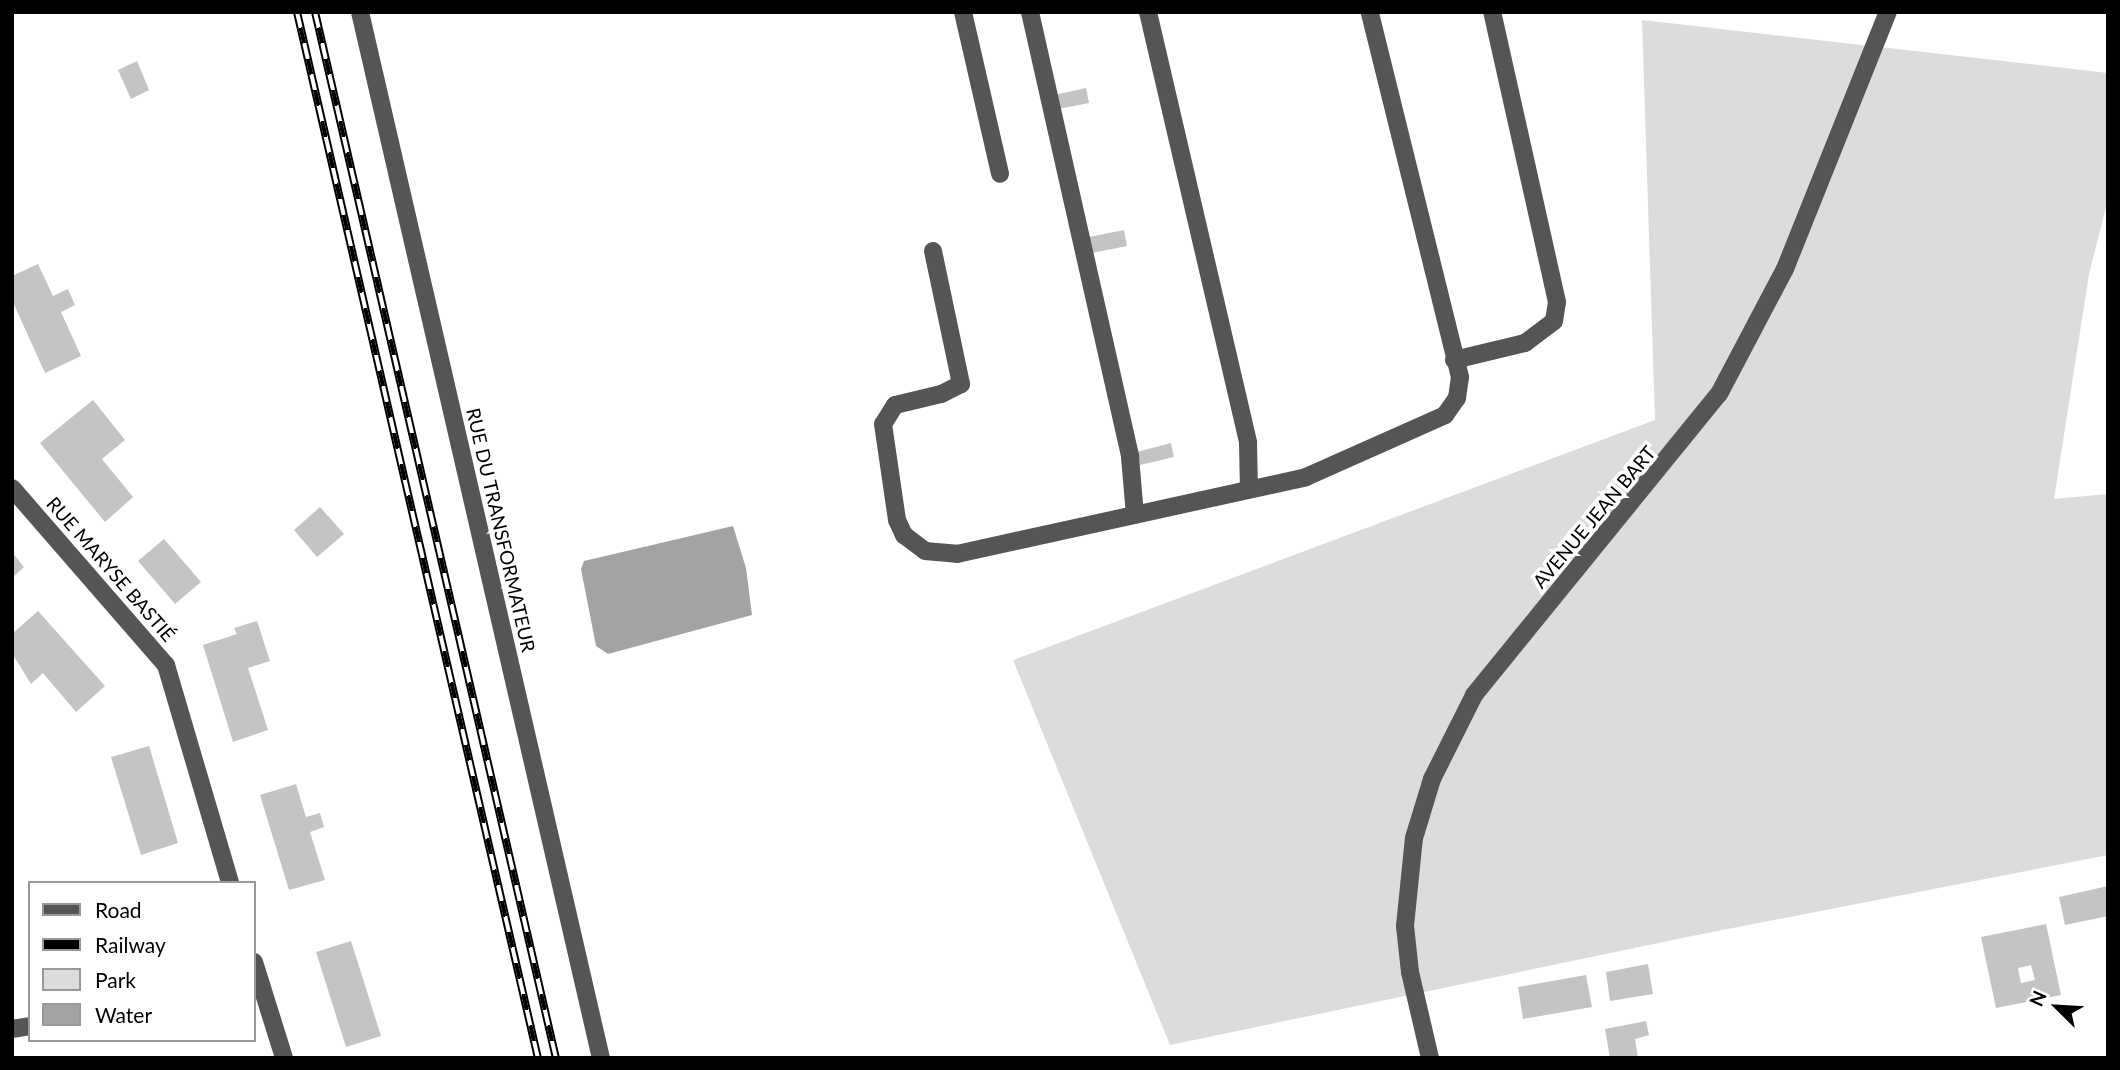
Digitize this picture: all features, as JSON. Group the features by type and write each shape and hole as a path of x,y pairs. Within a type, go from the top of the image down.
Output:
{"street":[{"name":"RUE DU TRANSFORMATEUR","path":"360,12 601,1058"},
{"path":"962,12 1000,174"},
{"path":"1030,12 1130,457 1135,515"},
{"path":"1148,12 1248,443 1250,489"},
{"path":"933,251 961,384 941,394 895,405 883,424 897,520 904,534 925,551 957,554 1306,477 1445,415 1457,398 1460,377 1370,12"},
{"path":"1454,360 1525,344 1553,321 1557,302 1492,12"},
{"name":"AVENUE JEAN BART","path":"1430,1058 1410,972 1405,926 1414,838 1437,768 1474,695 1682,443 1726,383 1785,269 1888,12"},
{"name":"RUE MARYSE BASTIÉ","path":"12,488 166,665 229,881"},
{"path":"258,988 284,1058"}],"green space":[{"path":"1642,20 2108,73 2108,199 2089,274 2054,499 2108,494 2108,855 1692,936 1170,1045 1013,660 1655,420"}],"water":[{"path":"733,526 746,568 752,615 608,654 596,646 581,569 584,561"}],"building":[{"path":"137,61 149,90 131,99 118,70"},
{"path":"1086,88 1089,103 1058,109 1054,95"},
{"path":"1124,230 1127,246 1092,253 1089,237"},
{"path":"38,264 53,296 68,289 75,305 61,312 81,356 45,373 12,300 12,276"},
{"path":"93,400 125,440 102,459 133,497 105,522 40,443"},
{"path":"1171,443 1174,457 1140,465 1137,452"},
{"path":"320,507 344,534 317,557 294,530"},
{"path":"164,539 201,582 175,604 138,561"},
{"path":"12,552 24,567 12,578"},
{"path":"38,611 105,686 76,712 43,673 31,684 12,653 12,634"},
{"path":"257,621 270,661 248,668 268,730 233,742 203,645 237,634 234,628"},
{"path":"149,746 178,843 141,855 111,757"},
{"path":"296,784 306,817 320,813 324,827 310,832 325,880 289,890 260,795"},
{"path":"2108,886 2108,916 2065,925 2059,897"},
{"path":"2046,924 2061,995 1996,1008 1981,937","holes":["2031,965 2035,980 2021,983 2018,968"]},
{"path":"351,941 381,1036 346,1047 316,952"},
{"path":"1648,964 1653,994 1610,1001 1606,972"},
{"path":"1586,975 1592,1007 1523,1019 1518,987"},
{"path":"1646,1021 1649,1035 1635,1039 1638,1058 1610,1058 1605,1029"}],"railway":[{"path":"297,12 538,1058"},
{"path":"315,12 556,1058"}]}
